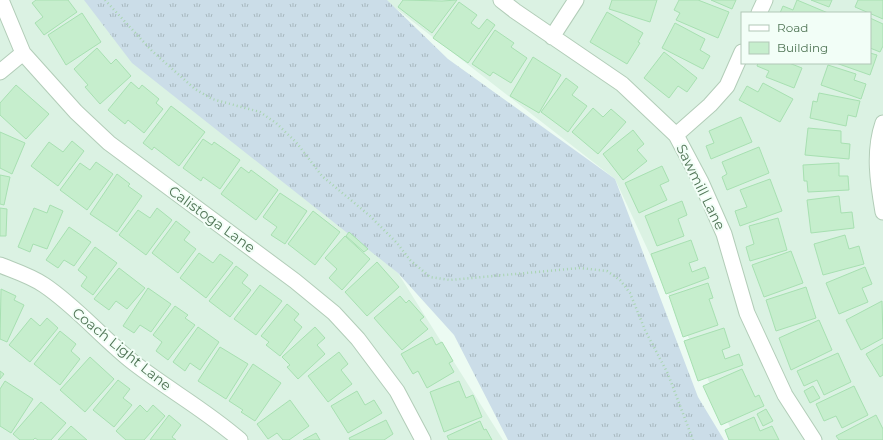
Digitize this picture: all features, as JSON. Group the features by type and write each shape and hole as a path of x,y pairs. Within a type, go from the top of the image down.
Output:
{"street":[{"name":"Calistoga Lane","path":"1,0 23,53 76,112 109,142 295,281 334,313 358,339 397,391 423,440"},
{"name":"Sawmill Lane","path":"501,0 552,37 622,84 676,135 701,182 724,234 747,313 753,327 785,395 814,440"},
{"path":"552,37 576,0"},
{"path":"759,12 764,0"},
{"path":"0,72 23,53"},
{"path":"676,135 710,105 727,86 741,54"},
{"path":"883,123 880,130 876,173 883,212"},
{"name":"Coach Light Lane","path":"0,265 20,272 44,286 133,362 186,401 219,422 240,440"}],"path":[{"path":"105,0 152,52 195,89 212,99 260,112 276,122 296,142 322,176 370,216 410,260 430,277 450,280 580,268 607,272 620,280 630,294 645,330 668,374 693,440"}],"shaded area":[{"path":"0,0 110,0 398,273 503,440 0,440"},
{"path":"385,0 883,0 883,440 736,440 615,179"}],"green space":[{"path":"84,0 387,0 448,59 615,179 698,397 724,440 508,440 454,335 398,273 132,63"}],"building":[{"path":"36,0 68,0 77,12 44,35 35,23 43,17 32,3"},
{"path":"403,0 457,0 432,33 398,7"},
{"path":"612,0 657,0 650,22 609,9"},
{"path":"679,0 698,0 729,12 718,38 676,20 680,13 674,10"},
{"path":"711,0 736,0 732,9"},
{"path":"797,0 826,12 780,12 783,6 793,10"},
{"path":"811,0 832,0 829,7"},
{"path":"858,0 883,0 883,19 871,14 871,12 867,12 855,7"},
{"path":"459,2 477,15 471,23 479,29 487,19 495,25 468,63 433,38"},
{"path":"607,12 643,33 638,42 640,43 627,64 590,42"},
{"path":"82,13 101,42 66,65 48,35"},
{"path":"871,18 883,24 883,46 880,52 871,48"},
{"path":"675,23 705,39 700,50 710,56 703,69 662,48"},
{"path":"495,30 514,43 511,47 527,58 511,83 493,72 490,76 472,64"},
{"path":"97,48 111,64 116,59 131,76 100,104 85,87 88,85 74,69"},
{"path":"664,52 697,78 687,92 678,86 669,98 644,78"},
{"path":"871,53 877,55 870,75 839,64 871,64"},
{"path":"533,57 561,75 539,113 510,96"},
{"path":"758,64 792,64 802,68 794,88 766,77 769,71 757,66"},
{"path":"828,65 856,74 854,80 866,84 861,99 821,85"},
{"path":"566,78 578,87 572,95 587,106 568,132 541,112"},
{"path":"131,82 139,89 142,85 159,99 156,103 163,109 144,133 128,120 125,124 108,110"},
{"path":"763,83 793,99 780,122 739,100 747,86 758,92"},
{"path":"16,85 49,114 26,139 0,115 0,103"},
{"path":"819,93 860,101 856,117 848,115 846,126 810,118 813,101 817,102"},
{"path":"171,106 205,132 179,166 154,147 152,150 143,143"},
{"path":"593,108 603,117 611,109 626,122 598,154 572,132"},
{"path":"741,117 752,142 711,159 706,146 714,143 709,131"},
{"path":"808,128 841,131 841,143 850,144 849,159 805,155"},
{"path":"633,130 644,144 637,150 647,161 623,180 603,154"},
{"path":"0,132 25,143 12,174 0,168"},
{"path":"203,139 212,145 214,142 240,160 220,189 203,177 201,181 183,168"},
{"path":"72,141 84,151 58,186 31,166 49,142 63,152"},
{"path":"759,147 769,173 727,190 722,177 727,174 722,162"},
{"path":"96,162 113,174 87,210 60,190 80,163 90,170"},
{"path":"839,163 839,176 848,176 849,190 808,192 807,181 804,181 803,165"},
{"path":"662,166 669,181 660,185 667,200 639,213 625,183"},
{"path":"241,167 249,173 251,170 278,190 256,220 221,194"},
{"path":"117,174 130,184 128,186 142,196 117,232 90,214"},
{"path":"0,175 10,177 4,205 0,204"},
{"path":"770,179 782,211 740,226 735,211 747,207 740,190"},
{"path":"280,193 307,211 285,244 271,235 277,227 263,217"},
{"path":"839,196 841,213 852,212 854,228 811,233 807,200"},
{"path":"682,201 687,215 678,219 684,236 657,246 645,216"},
{"path":"50,205 63,211 47,249 33,244 30,252 18,247 34,208 47,213"},
{"path":"0,208 7,209 6,236 0,236"},
{"path":"157,208 172,220 146,255 119,235 138,210 150,218"},
{"path":"313,211 340,232 315,265 288,244"},
{"path":"778,218 787,250 750,261 746,247 754,244 749,226"},
{"path":"176,221 190,232 184,240 196,249 178,273 152,253"},
{"path":"69,227 91,242 74,266 64,260 58,268 46,260"},
{"path":"349,232 368,249 364,252 346,236"},
{"path":"845,235 849,249 859,246 864,264 823,275 814,244"},
{"path":"345,236 370,259 342,290 329,278 337,269 325,258"},
{"path":"691,240 698,260 689,263 692,272 705,267 709,278 666,294 651,254"},
{"path":"95,247 117,263 93,295 81,286 87,277 78,270"},
{"path":"791,251 803,283 764,297 752,265"},
{"path":"199,253 213,263 220,254 233,263 206,298 180,278"},
{"path":"377,262 399,287 367,316 345,292"},
{"path":"236,266 248,275 242,283 251,290 230,317 209,301"},
{"path":"865,267 872,284 862,288 868,302 839,314 826,283"},
{"path":"119,268 145,288 127,309 116,301 109,310 94,299"},
{"path":"708,283 713,298 709,299 718,325 683,337 669,296"},
{"path":"260,285 282,301 256,335 234,319"},
{"path":"806,287 816,318 776,331 766,300"},
{"path":"148,288 171,304 151,332 140,325 134,333 123,326"},
{"path":"1,289 16,296 14,300 24,305 7,342 0,339"},
{"path":"400,296 406,303 409,300 424,317 420,320 428,329 402,350 374,318"},
{"path":"882,301 883,338 861,350 846,320"},
{"path":"287,304 299,314 294,320 302,327 280,356 266,345 269,342 261,336"},
{"path":"175,306 188,315 185,318 195,325 168,360 156,351 162,342 153,335"},
{"path":"31,318 40,326 47,318 58,328 30,362 9,345"},
{"path":"819,320 832,350 791,370 779,338"},
{"path":"198,327 219,342 200,370 190,363 185,371 173,362"},
{"path":"315,327 325,338 317,345 325,354 298,379 287,367 290,365 282,357"},
{"path":"724,328 730,347 722,350 725,359 739,354 743,365 698,381 684,341"},
{"path":"60,331 76,344 71,351 80,359 60,385 34,364"},
{"path":"432,337 436,345 442,342 453,361 449,363 454,372 427,388 418,371 413,374 401,354"},
{"path":"883,344 883,375 880,377 866,354"},
{"path":"220,347 248,364 226,399 198,381"},
{"path":"339,352 348,364 341,370 352,384 328,402 308,376"},
{"path":"838,353 851,382 824,395 817,380 804,386 797,371"},
{"path":"90,357 114,379 85,412 60,390"},
{"path":"253,364 281,383 255,421 241,412 243,410 229,401"},
{"path":"742,369 755,397 759,395 764,406 721,425 703,386"},
{"path":"0,371 4,374 0,379"},
{"path":"118,380 130,389 123,398 132,405 114,427 93,410"},
{"path":"5,381 33,399 11,433 0,426 0,389"},
{"path":"459,381 466,398 473,395 482,417 444,432 430,392"},
{"path":"813,386 820,398 810,403 804,391"},
{"path":"854,386 868,415 842,428 836,416 824,421 816,404"},
{"path":"357,391 365,405 374,400 382,413 348,433 331,406"},
{"path":"290,400 309,426 289,440 283,440 277,433 268,439 257,424"},
{"path":"41,402 66,423 51,440 38,440 35,438 33,440 20,440 13,434"},
{"path":"140,405 147,412 153,405 165,416 144,440 126,440 116,431"},
{"path":"766,409 773,421 763,426 757,414"},
{"path":"169,415 181,425 172,437 176,440 150,440"},
{"path":"876,415 883,429 883,440 839,440 836,436"},
{"path":"754,417 760,431 772,426 779,440 729,440 725,430"},
{"path":"386,420 393,434 384,440 350,440 349,438"},
{"path":"480,421 484,430 486,429 492,440 449,440 447,436"},
{"path":"71,426 87,440 58,440"},
{"path":"316,433 320,440 303,440"}]}
